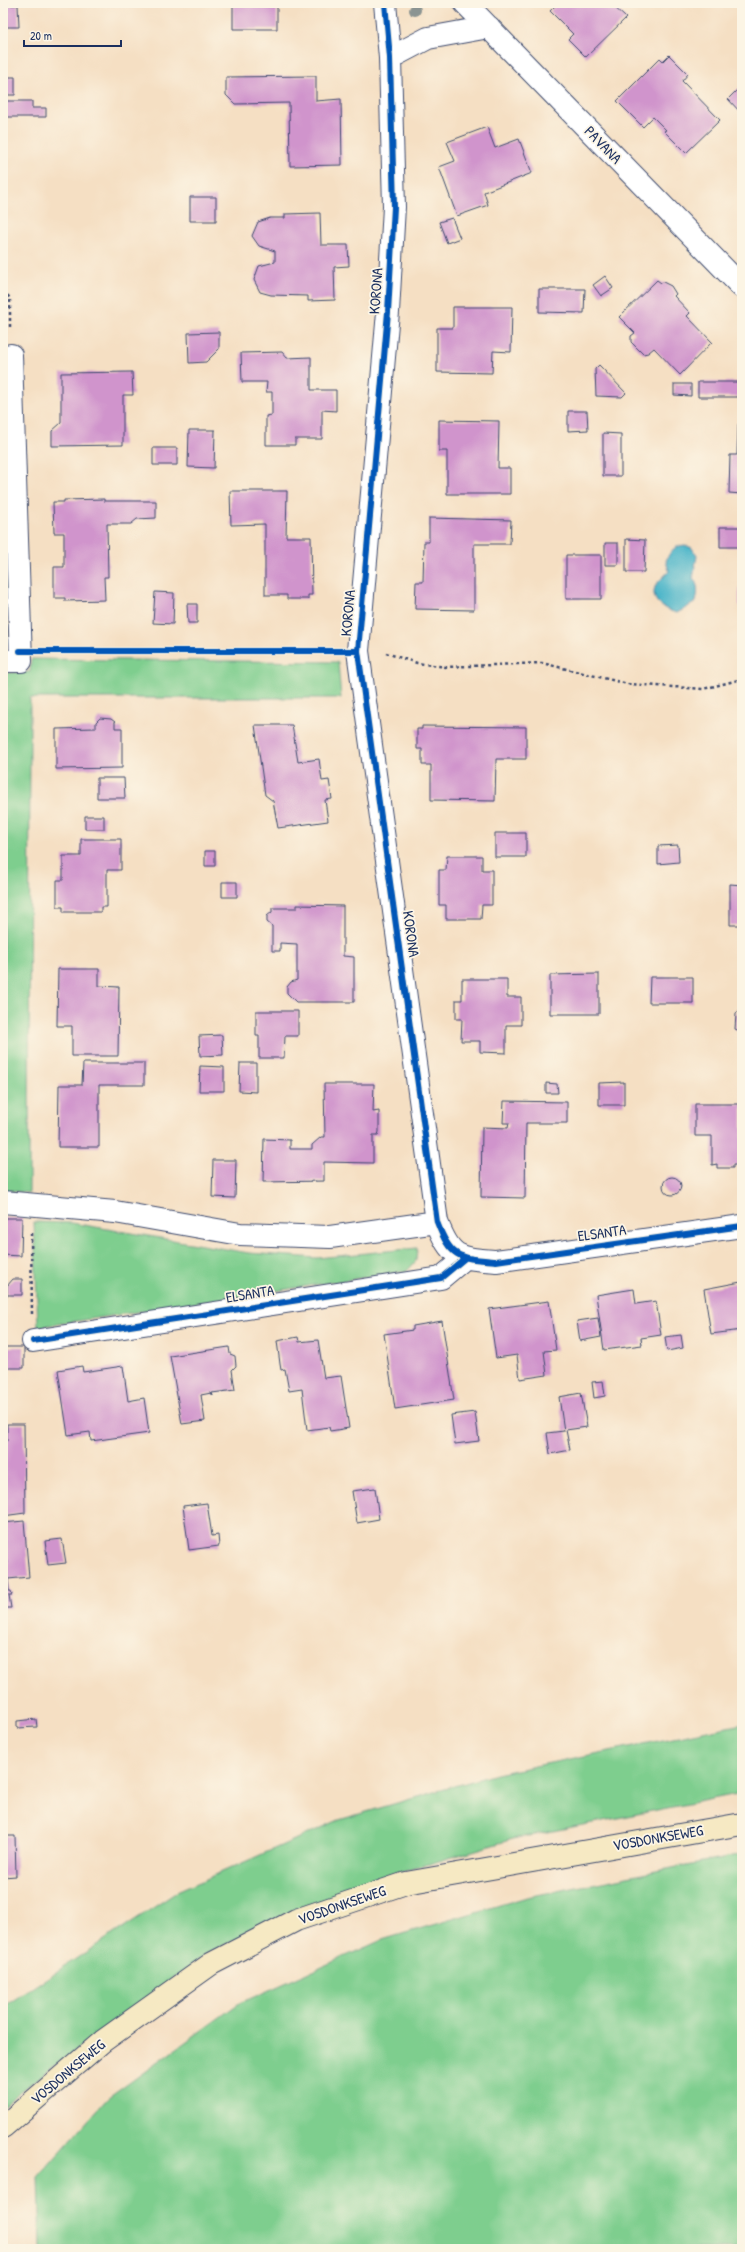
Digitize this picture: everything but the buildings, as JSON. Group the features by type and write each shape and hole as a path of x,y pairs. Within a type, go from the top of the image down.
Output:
{"main road":[{"name":"VOSDONKSEWEG","path":"3,2127 103,2041 211,1964 296,1920 406,1883 742,1824"}],"street":[{"name":"KORONA","path":"385,3 390,58 394,207 388,312 358,651 437,1222"},
{"name":"PAVANA","path":"465,3 742,287"},
{"path":"390,58 428,38 489,27"},
{"path":"3,660 21,661 11,355"},
{"path":"3,1202 114,1212 240,1234 330,1237 437,1222 446,1244 465,1258"},
{"name":"ELSANTA","path":"33,1341 441,1278 465,1258 496,1261 742,1226"}],"path":[{"path":"3,290 10,298 11,355"},
{"path":"358,651 376,649 417,663 446,667 542,663 628,684 703,689 742,680"},
{"path":"30,1204 33,1341"}],"green space":[{"path":"3,466 9,645 3,645"},
{"path":"31,659 338,662 341,698 30,698 29,1193 3,1190 3,673 30,672"},
{"path":"34,1222 72,1223 249,1253 317,1258 417,1248 416,1261 407,1271 38,1327"},
{"path":"742,1724 742,1793 513,1839 362,1884 209,1952 19,2092 3,2109 3,2007 177,1892 339,1820 496,1774"},
{"path":"742,1854 742,2249 40,2249 38,2177 107,2099 238,2004 382,1940 527,1897"}],"water":[{"path":"685,545 692,548 697,556 693,578 698,589 696,602 677,613 668,610 659,604 654,596 654,591 657,583 669,571 666,561 669,554 675,548"}],"cycle path":[{"path":"385,3 390,58 394,207 388,312 358,651 437,1222 447,1243 452,1250 458,1254 473,1259 496,1261 742,1226"},
{"path":"20,651 358,651"},
{"path":"33,1341 441,1278 465,1258"}]}
